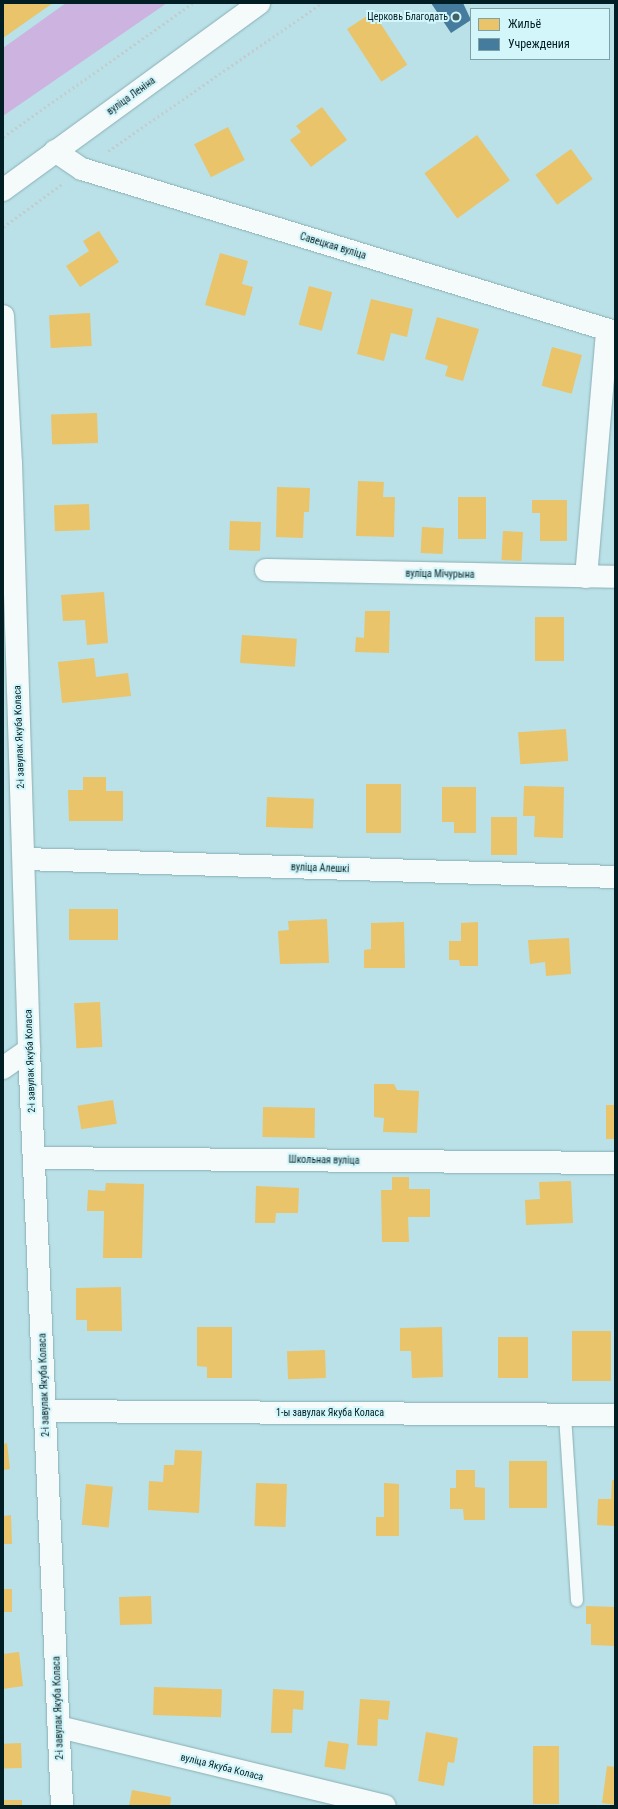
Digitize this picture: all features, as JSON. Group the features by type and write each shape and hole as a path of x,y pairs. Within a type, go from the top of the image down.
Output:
{"street":[{"name":"вуліца Леніна","path":"3,190 248,6"},
{"name":"Савецкая вуліца","path":"55,151 82,169 611,331"},
{"name":"2-і завулак Якуба Коласа","path":"3,316 7,466 11,763 24,859 29,1050 62,1806"},
{"path":"586,577 611,331"},
{"name":"вуліца Мічурына","path":"266,570 615,577"},
{"name":"вуліца Алешкі","path":"24,859 615,877"},
{"path":"3,1068 29,1050"},
{"name":"Школьная вуліца","path":"34,1158 615,1163"},
{"name":"1-ы завулак Якуба Коласа","path":"45,1411 615,1415"},
{"name":"вуліца Якуба Коласа","path":"59,1727 385,1806"}],"lane":[{"path":"564,1415 577,1601"}],"path":[{"path":"3,137 193,3"},
{"path":"3,227 82,169 322,3"}],"shaded area":[{"path":"66,3 167,3 3,116 3,48"}],"building: Жильё":[{"path":"3,3 53,3 3,38"},
{"path":"373,12 407,65 381,82 347,29"},
{"path":"322,107 347,140 311,167 290,140 301,132 296,126"},
{"path":"228,127 245,160 211,177 194,144"},
{"path":"477,135 510,180 457,219 424,173"},
{"path":"571,149 593,179 557,205 535,175"},
{"path":"99,231 119,262 80,287 66,266 89,251 83,241"},
{"path":"220,253 248,261 242,284 253,287 245,316 205,305"},
{"path":"309,286 332,292 322,331 299,325"},
{"path":"371,299 413,309 407,337 391,333 384,361 357,354"},
{"path":"90,313 92,346 51,348 49,315"},
{"path":"437,317 479,329 463,381 445,376 448,366 425,359"},
{"path":"552,347 582,355 572,394 542,386"},
{"path":"97,413 98,443 52,445 51,415"},
{"path":"358,481 384,482 383,497 395,497 394,537 356,536"},
{"path":"277,487 310,488 309,512 304,512 303,538 276,537"},
{"path":"458,497 486,497 486,539 458,539"},
{"path":"532,500 567,500 567,541 540,541 540,513 532,513"},
{"path":"89,504 90,530 55,531 54,505"},
{"path":"230,521 261,522 260,551 229,550"},
{"path":"422,527 444,528 443,554 421,553"},
{"path":"503,531 523,532 521,561 501,560"},
{"path":"104,592 108,643 87,645 85,620 63,621 61,595"},
{"path":"365,611 390,611 389,653 355,652 356,637 364,638"},
{"path":"535,617 564,617 564,661 535,661"},
{"path":"242,635 297,639 295,667 240,663"},
{"path":"94,658 96,677 128,673 131,696 62,703 58,662"},
{"path":"566,729 568,761 520,764 518,732"},
{"path":"83,777 106,777 106,791 123,791 123,821 69,821 68,790 83,790"},
{"path":"366,784 401,784 401,833 366,833"},
{"path":"524,786 564,787 563,838 534,837 535,816 523,816"},
{"path":"442,787 476,787 476,833 454,833 454,822 442,822"},
{"path":"267,797 314,799 313,829 266,827"},
{"path":"491,817 517,817 517,855 491,855"},
{"path":"69,909 118,909 118,940 69,940"},
{"path":"327,919 329,963 280,964 278,931 289,930 288,921"},
{"path":"404,922 405,968 364,968 364,950 371,949 371,923"},
{"path":"478,922 478,966 460,966 459,960 449,960 449,941 461,941 461,923"},
{"path":"569,938 571,974 546,976 545,962 530,964 528,940"},
{"path":"100,1002 102,1047 76,1048 74,1003"},
{"path":"374,1084 394,1084 397,1090 419,1091 417,1133 383,1132 384,1118 374,1117"},
{"path":"113,1100 117,1124 81,1129 77,1106"},
{"path":"606,1105 615,1105 615,1139 606,1139"},
{"path":"263,1107 315,1108 314,1138 262,1137"},
{"path":"392,1177 409,1177 409,1189 430,1189 430,1217 408,1217 409,1242 382,1242 381,1190 392,1190"},
{"path":"571,1181 573,1223 526,1225 525,1200 540,1199 539,1182"},
{"path":"106,1183 144,1184 142,1258 103,1258 104,1211 87,1211 88,1190 105,1191"},
{"path":"256,1186 299,1188 298,1213 276,1213 275,1223 255,1223"},
{"path":"121,1287 122,1331 87,1331 87,1320 76,1320 76,1288"},
{"path":"197,1327 232,1327 232,1378 207,1378 207,1367 197,1366"},
{"path":"442,1327 443,1377 412,1378 411,1351 400,1351 400,1328"},
{"path":"572,1331 611,1331 611,1381 572,1381"},
{"path":"498,1337 528,1337 528,1378 498,1378"},
{"path":"325,1350 326,1378 288,1379 287,1351"},
{"path":"7,1443 10,1469 3,1470 3,1444"},
{"path":"175,1450 202,1451 199,1513 148,1510 149,1481 163,1482 164,1465 174,1465"},
{"path":"509,1461 547,1461 547,1508 509,1508"},
{"path":"456,1470 475,1470 475,1487 485,1488 485,1520 464,1520 463,1509 450,1509 450,1488 456,1488"},
{"path":"612,1480 615,1480 615,1526 597,1525 598,1499 611,1499"},
{"path":"256,1483 287,1484 285,1527 254,1526"},
{"path":"384,1483 399,1484 399,1536 376,1536 376,1517 384,1517"},
{"path":"86,1484 113,1487 109,1528 82,1525"},
{"path":"11,1515 12,1544 3,1544 3,1516"},
{"path":"3,1589 12,1589 12,1612 3,1612"},
{"path":"151,1596 152,1624 120,1625 119,1597"},
{"path":"586,1606 615,1607 615,1646 591,1645 591,1624 586,1624"},
{"path":"19,1652 23,1686 3,1689 3,1654"},
{"path":"154,1687 222,1689 221,1717 153,1715"},
{"path":"273,1689 304,1691 303,1710 293,1709 292,1733 271,1733"},
{"path":"360,1699 390,1701 388,1720 378,1719 377,1746 357,1745"},
{"path":"426,1732 458,1738 454,1763 448,1762 444,1786 418,1781"},
{"path":"328,1741 349,1744 345,1770 324,1767"},
{"path":"21,1743 22,1768 4,1769 3,1744"},
{"path":"533,1746 559,1746 559,1804 533,1804"},
{"path":"607,1766 615,1767 615,1805 602,1803"},
{"path":"132,1790 171,1797 170,1806 129,1806"},
{"path":"3,1800 22,1800 22,1806 3,1806"}],"building: Учреждения":[{"name":"Церковь Благодать","path":"431,3 463,3 470,21 451,33"}],"place":[{"name":"Церковь Благодать","path":"456,17"}]}
